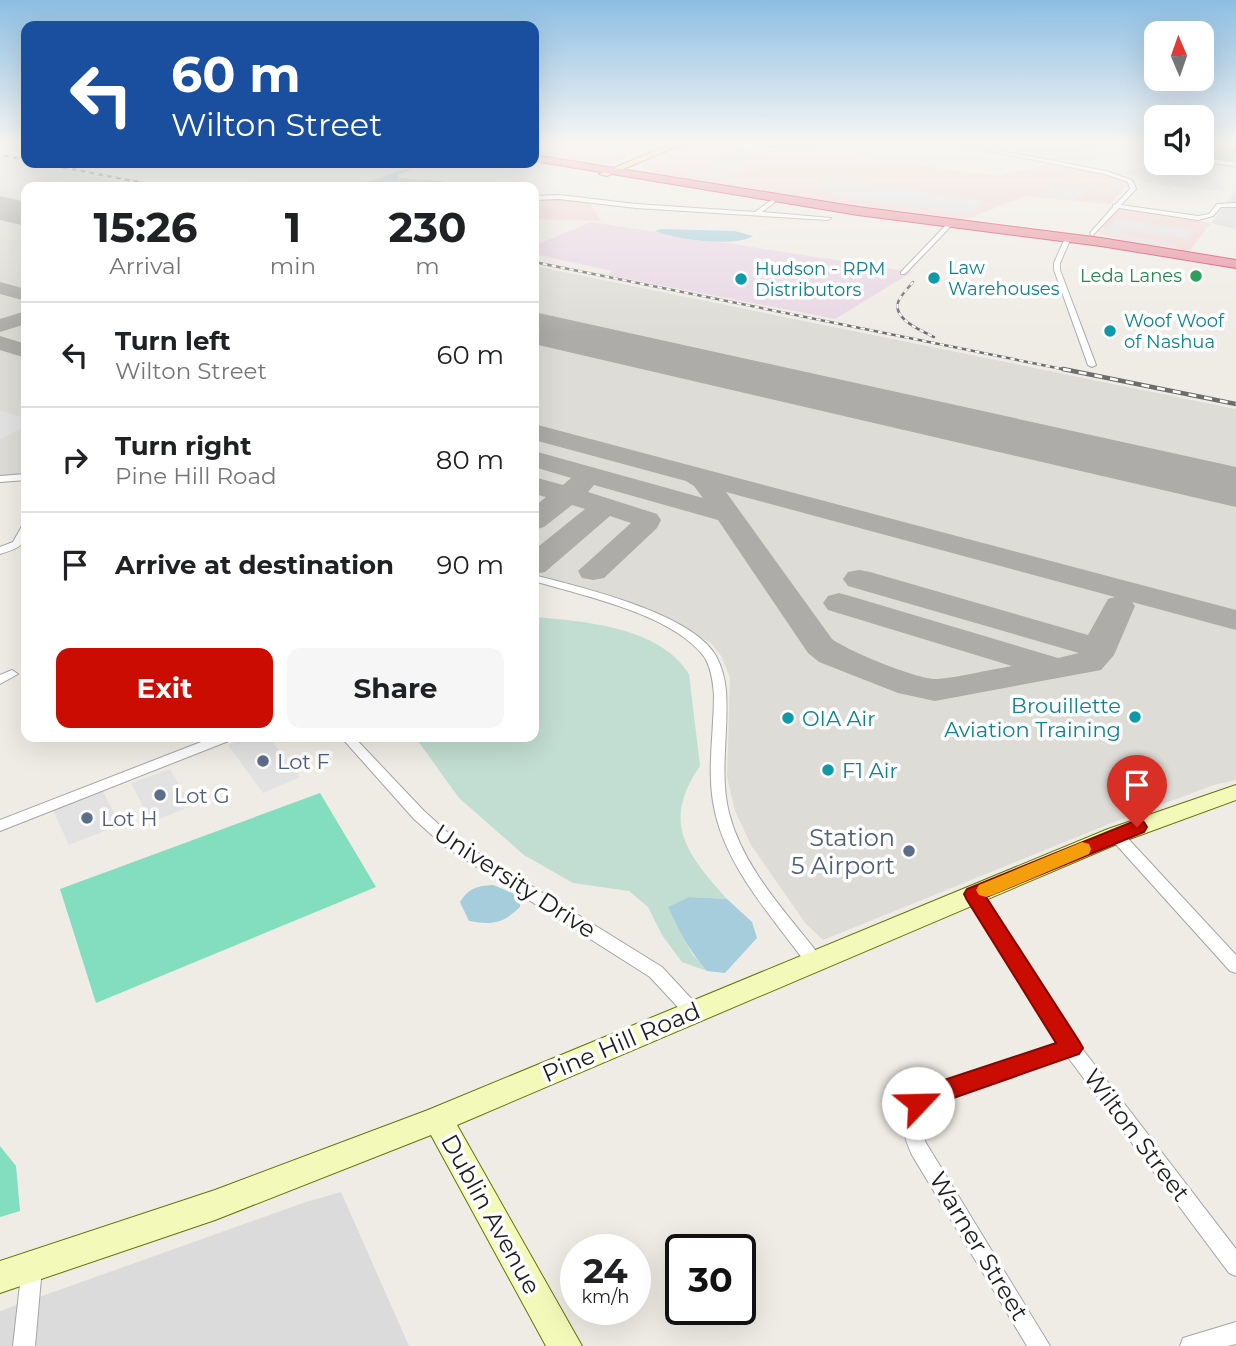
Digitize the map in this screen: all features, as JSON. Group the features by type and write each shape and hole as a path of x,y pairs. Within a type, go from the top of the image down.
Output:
{"highway":[{"path":"814,207 948,226 1068,239 1236,265"},
{"path":"835,207 1138,248 1236,265"},
{"path":"1068,239 1074,235 1092,234 1138,248"}],"street":[{"path":"656,207 828,218"},
{"path":"757,213 765,207"},
{"path":"1092,234 1114,207"},
{"path":"1120,207 1198,219 1211,215 1218,207"},
{"path":"903,273 948,226"},
{"path":"1068,239 1056,267 1092,365"},
{"path":"0,479 21,477"},
{"path":"0,551 18,544 21,538"},
{"path":"539,580 663,620 692,637 708,651 719,677 718,775 726,827 748,870 814,961"},
{"path":"0,826 213,742"},
{"name":"University Drive","path":"352,742 419,815 449,842 656,972 693,1012"},
{"name":"Pine Hill Road","path":"0,1277 215,1205 438,1119 1116,835 1236,792"},
{"path":"1116,835 1236,966"},
{"name":"Wilton Street","path":"974,894 1071,1048 1236,1266"},
{"name":"Warner Street","path":"1040,1346 919,1149 913,1136 912,1114 918,1103 931,1095 1071,1048"},
{"name":"Dublin Avenue","path":"438,1119 565,1346"},
{"path":"24,1346 32,1267"},
{"path":"1192,1346 1236,1333"}],"shaded area":[{"path":"0,207 21,207 21,474 0,476"},
{"path":"539,207 592,207 601,221 539,219"},
{"path":"860,207 998,207 959,222"},
{"path":"912,207 976,207 967,214"},
{"path":"1223,207 1236,207 1236,229 1211,223"},
{"path":"1118,209 1211,223 1188,253 1139,245 1098,233"},
{"path":"1116,219 1194,230 1188,239 1133,231 1123,231 1120,234 1176,245 1172,250 1139,244 1104,232"},
{"path":"591,222 912,272 835,319 608,275 612,271 539,255 539,244"},
{"path":"539,267 1236,409 1236,780 1214,785 1109,824 823,940 805,923 751,845 735,811 727,777 730,678 722,657 711,643 666,618 539,575"},
{"path":"0,410 21,417 21,429 0,439"},
{"name":"Lot F","path":"236,742 272,742 300,777 263,793 228,745"},
{"name":"Lot G","path":"170,769 191,806 151,822 131,783"},
{"name":"Lot H","path":"103,791 120,825 69,845 53,810"},
{"path":"341,1192 409,1346 0,1346 0,1311"}],"green space":[{"path":"539,617 619,629 660,646 676,658 689,674 700,766 688,786 682,805 684,837 701,868 727,899 689,897 668,907 692,954 707,971 682,962 662,935 648,907 629,891 573,883 524,855 459,798 419,742 539,742"},
{"path":"320,793 376,887 96,1003 60,889"},
{"path":"0,1146 16,1166 20,1211 0,1217"}],"water":[{"path":"655,231 735,231 753,236 744,240 704,241"},
{"path":"493,885 520,896 520,907 497,922 469,921 460,902 474,889"},
{"path":"689,897 727,899 752,922 757,938 725,973 707,971 680,932 668,907"}],"taxiway":[{"path":"0,288 21,294"},
{"path":"0,326 21,319"},
{"path":"539,333 562,335"},
{"path":"0,343 21,349"},
{"path":"539,433 695,475"},
{"path":"539,460 727,514"},
{"path":"695,475 1236,620"},
{"path":"695,475 704,480 820,646 831,655 911,685 935,690 1089,663 1097,655 1119,606"},
{"path":"567,495 581,484"},
{"path":"539,486 567,495"},
{"path":"539,517 567,495"},
{"path":"567,495 598,504"},
{"path":"539,561 599,512 601,507 598,504"},
{"path":"593,571 642,528 647,520 598,504"},
{"path":"859,579 1087,645 1102,643"},
{"path":"839,603 1052,667"}],"runway":[{"path":"0,208 21,213"},
{"path":"539,329 1236,487"}],"railway":[{"path":"539,263 1072,371"},
{"path":"913,282 899,300 899,313 909,323 934,337"},
{"path":"1063,369 1236,404"}],"slow traffic":[{"path":"986,890 1082,849"}],"place":[{"name":"Leda Lanes","path":"1196,276"},
{"name":"Law Warehouses","path":"934,278"},
{"name":"Hudson - RPM Distributors","path":"741,279"},
{"name":"Woof Woof of Nashua","path":"1110,331"},
{"name":"Brouillette Aviation Training","path":"1135,717"},
{"name":"OIA Air","path":"788,718"},
{"name":"Lot F","path":"263,761"},
{"name":"F1 Air","path":"828,770"},
{"name":"Lot G","path":"160,795"},
{"name":"Lot H","path":"87,818"},
{"name":"Station 5 Airport","path":"909,851"}],"route":[{"path":"918,1103 931,1095 1071,1048 974,894 1137,827"}]}
